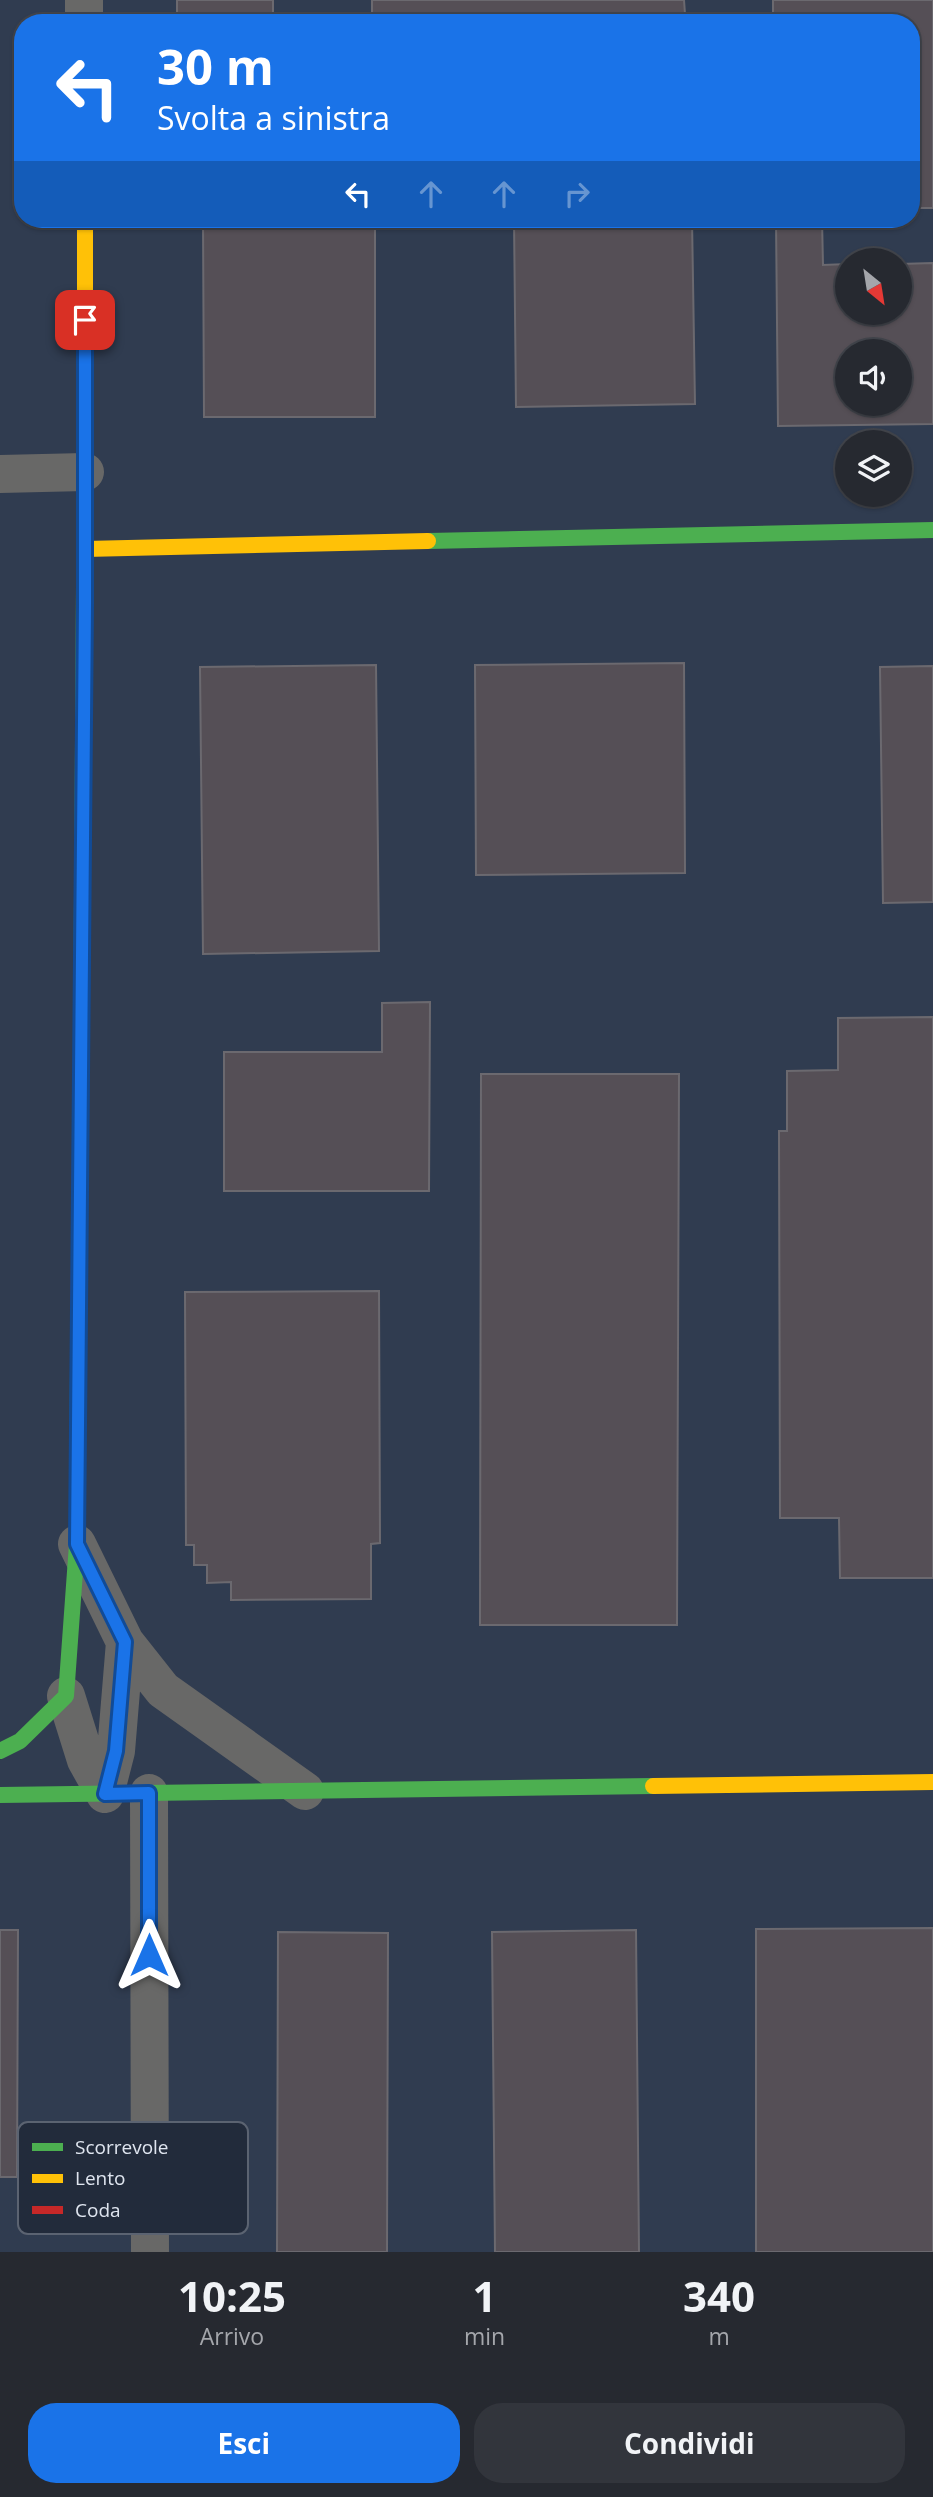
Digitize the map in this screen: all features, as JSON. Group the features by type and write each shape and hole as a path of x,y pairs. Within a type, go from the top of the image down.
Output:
{"street":[{"path":"85,228 77,1544 66,1696 86,1760 105,1794"},
{"path":"0,474 85,472"},
{"path":"85,549 933,530"},
{"path":"77,1544 125,1642 163,1690 305,1791"},
{"path":"105,1794 116,1751 125,1642"},
{"path":"0,1751 20,1741 66,1696"},
{"path":"0,1795 933,1782"},
{"path":"149,1793 150,2122"},
{"path":"150,2234 150,2252"}],"shaded area":[{"path":"0,0 933,0 933,2252 0,2252"}],"building":[{"path":"177,0 273,0 273,14 177,14"},
{"path":"372,0 684,0 685,14 372,14"},
{"path":"773,0 933,0 933,208 920,208 920,14 773,14"},
{"path":"203,228 375,228 375,417 204,417"},
{"path":"514,228 692,228 695,404 516,407"},
{"path":"776,228 822,228 823,265 835,264 835,326 912,326 912,264 933,263 933,424 778,426"},
{"path":"684,663 685,873 476,875 475,665"},
{"path":"376,665 379,951 203,954 200,667"},
{"path":"933,666 933,902 883,903 880,667"},
{"path":"430,1002 429,1191 224,1191 224,1052 382,1052 382,1003"},
{"path":"933,1017 933,1578 840,1578 839,1518 780,1518 779,1131 787,1131 787,1071 838,1070 838,1018"},
{"path":"481,1074 679,1074 677,1625 480,1625"},
{"path":"379,1291 380,1543 371,1544 371,1599 231,1600 231,1582 207,1583 207,1565 194,1565 194,1545 186,1545 185,1292"},
{"path":"933,1928 933,2252 756,2252 756,1929"},
{"path":"0,1930 18,1930 17,2177 0,2177"},
{"path":"636,1930 639,2252 495,2252 492,1932"},
{"path":"278,1932 388,1933 387,2252 277,2252"}],"traffic: fast":[{"path":"81,1050 85,433"},
{"path":"428,541 933,530"},
{"path":"0,1751 20,1741 66,1696 77,1544 78,1368"},
{"path":"0,1795 653,1786"}],"traffic: slow":[{"path":"85,228 85,433"},
{"path":"85,549 428,541"},
{"path":"653,1786 933,1782"}],"traffic: jam":[{"path":"78,1368 81,1050"}],"route":[{"path":"85,320 77,1544 125,1642 116,1751 105,1794 149,1793 149,1955"}]}
